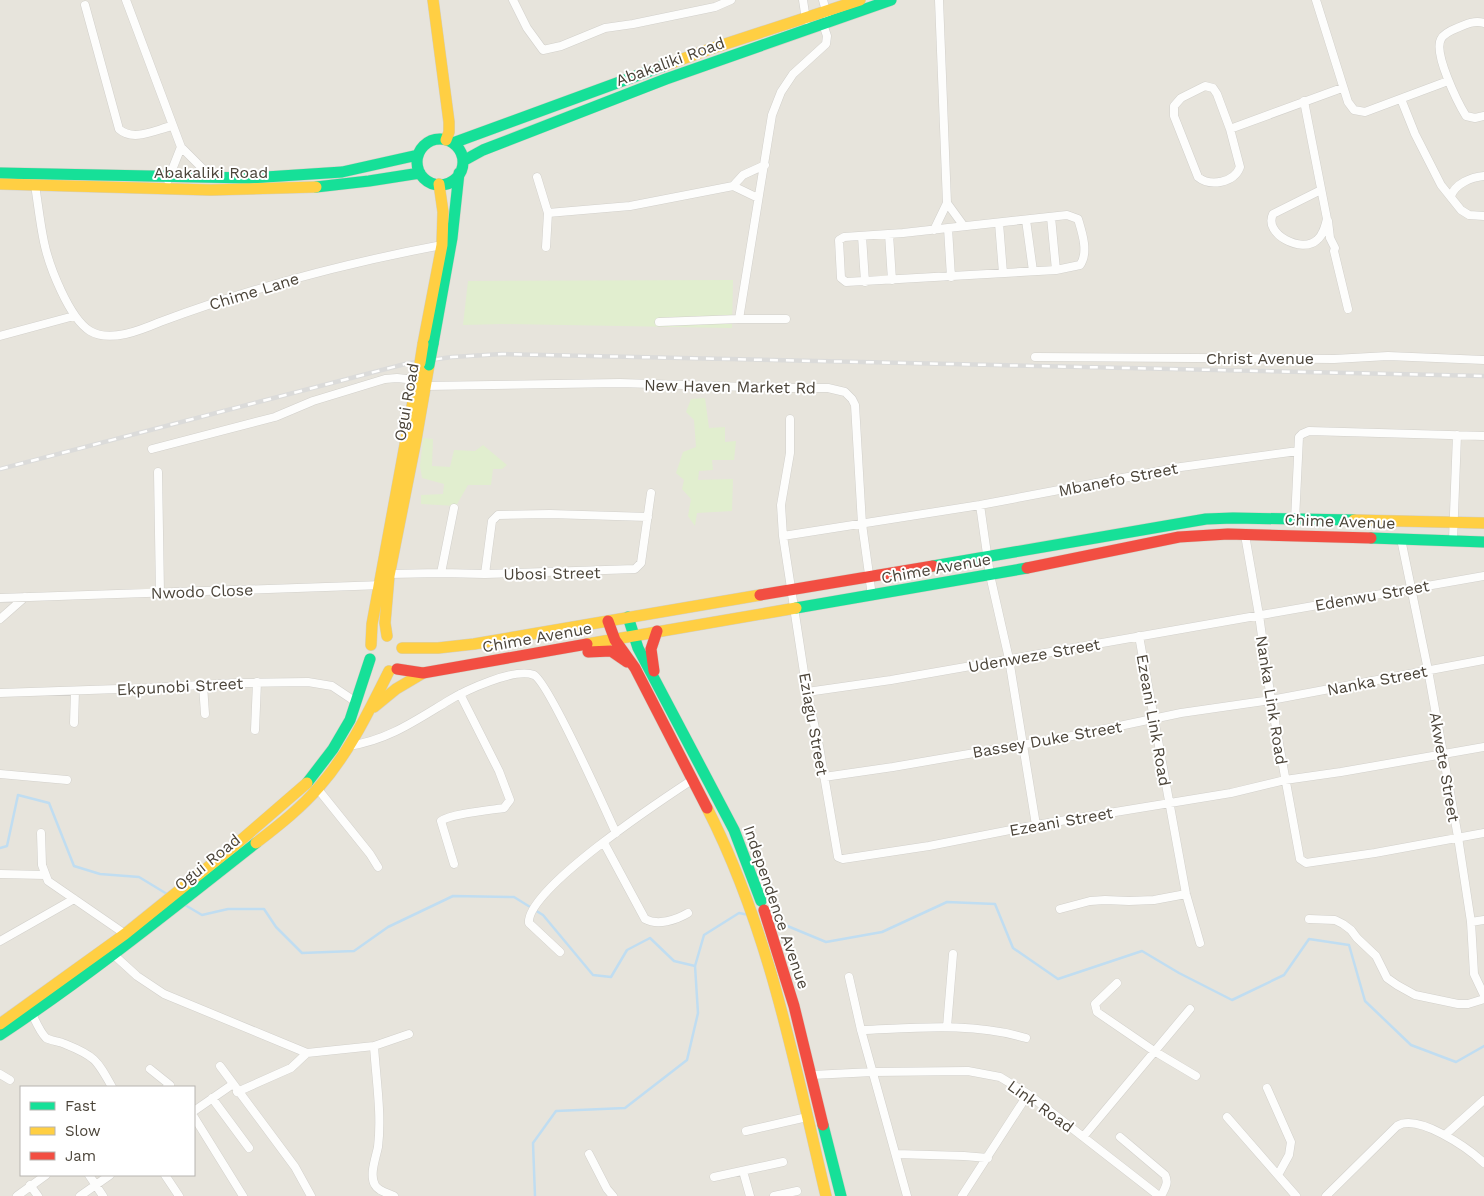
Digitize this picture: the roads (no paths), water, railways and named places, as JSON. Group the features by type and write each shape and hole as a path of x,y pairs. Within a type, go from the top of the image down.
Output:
{"main road":[{"path":"433,0 450,128 450,142"},
{"name":"Abakaliki Road","path":"463,160 483,150 807,23 860,0"},
{"name":"Abakaliki Road","path":"825,14 891,0"},
{"name":"Abakaliki Road","path":"450,142 710,49 807,23"},
{"path":"439,139 450,142 458,148 463,160 460,174 449,183 439,184 428,181 420,173 417,161 418,155 428,142 439,139"},
{"name":"Abakaliki Road","path":"212,184 249,178 322,174 364,168 418,155"},
{"name":"Abakaliki Road","path":"0,173 167,183"},
{"name":"Abakaliki Road","path":"0,184 167,183 321,186 352,184 420,173"},
{"path":"321,186 322,174"},
{"name":"Ogui Road","path":"428,344 443,295 460,174"},
{"name":"Ogui Road","path":"371,645 372,624 385,581 428,344 442,245 443,212 439,184"},
{"name":"Chime Avenue","path":"402,648 425,649 457,646 1206,519 1484,523"},
{"name":"Chime Avenue","path":"393,670 422,672 538,654 634,637 657,631 990,575 1179,537 1210,534 1484,542"},
{"name":"Ogui Road","path":"385,581 387,636"},
{"name":"Independence Avenue","path":"628,617 638,648 734,830 763,906 794,1006 841,1196"},
{"name":"Independence Avenue","path":"608,620 615,640 635,668 728,851 748,901 780,1007 826,1196"},
{"path":"655,681 650,649 657,631"},
{"path":"387,636 396,640 402,648 403,657 401,664 393,670 377,668 370,659 371,645 387,636"},
{"path":"538,654 559,655 608,651 618,655 635,668"},
{"name":"Ogui Road","path":"283,812 308,783 333,749 350,720 370,659"},
{"name":"Ogui Road","path":"0,1024 94,963 114,955 182,903 226,860 283,812 317,788 349,746 393,670"},
{"path":"370,710 396,689 422,672"},
{"name":"Ogui Road","path":"0,1035 32,1014 171,897 226,860"}],"street":[{"path":"126,0 181,147 212,184"},
{"path":"513,0 527,28 543,50 561,46 605,28 715,7 731,0"},
{"path":"803,0 807,23"},
{"path":"934,230 947,204 939,0"},
{"path":"1316,0 1342,88 1350,107 1359,112 1366,112 1448,81"},
{"path":"85,5 119,129 126,135 136,136 172,126"},
{"path":"739,319 772,115 777,99 793,74 826,44 825,14"},
{"path":"1484,24 1479,22 1471,23 1454,29 1442,36 1440,45 1448,81 1466,116 1475,118 1484,116"},
{"path":"1209,87 1217,94 1230,129 1240,167 1239,170 1232,177 1216,182 1207,182 1198,176 1174,116 1174,106 1181,98 1198,88 1209,87"},
{"path":"1230,129 1342,88"},
{"path":"1400,99 1435,177 1451,196 1456,206 1469,215 1484,216"},
{"path":"1304,101 1328,219 1330,238 1335,248 1348,309"},
{"path":"167,183 181,147"},
{"path":"548,213 630,206 733,186 744,175 765,165"},
{"path":"1451,196 1453,191 1462,183 1479,176 1484,176"},
{"path":"537,177 548,213 546,247"},
{"name":"Chime Lane","path":"35,185 48,256 74,316 89,330 112,336 143,329 209,304 293,279 442,245"},
{"path":"733,186 758,198"},
{"path":"1321,190 1273,214 1272,226 1278,234 1291,242 1297,245 1308,245 1320,237 1328,219"},
{"path":"947,204 963,225"},
{"path":"1067,215 1078,219 1082,232 1083,262 1080,265 1056,270 951,277 865,282 846,282 841,278 839,240 844,237 999,223 1067,215"},
{"path":"1051,217 1056,270"},
{"path":"1026,220 1033,271"},
{"path":"999,223 1003,273"},
{"path":"948,228 951,277"},
{"path":"889,234 892,280"},
{"path":"862,236 865,282"},
{"path":"0,336 74,316"},
{"path":"658,322 786,319"},
{"name":"Christ Avenue","path":"1035,357 1334,359 1388,356 1484,360"},
{"path":"152,449 275,417 313,401 385,379 397,378 420,383"},
{"name":"New Haven Market Rd","path":"420,383 620,383 828,388 845,392 855,405 862,524 872,596"},
{"path":"790,419 790,453 781,505 783,536 791,590"},
{"path":"1295,520 1299,437 1302,434 1309,431 1484,436"},
{"path":"1453,540 1457,435"},
{"name":"Mbanefo Street","path":"783,536 980,505 1180,467 1298,451"},
{"path":"158,472 160,592"},
{"name":"Ubosi Street","path":"385,581 441,573 485,574 635,569 641,562 651,493"},
{"path":"980,505 990,575 1009,659 1036,825"},
{"path":"441,573 454,508"},
{"path":"485,574 492,521 498,515 648,517"},
{"name":"Nanka Link Road","path":"1245,535 1259,615 1270,700 1300,859 1306,863 1375,853 1458,837"},
{"name":"Akwete Street","path":"1400,539 1428,670 1458,837 1471,922 1474,974 1484,995"},
{"name":"Edenwu Street","path":"1259,615 1484,576"},
{"name":"Nwodo Close","path":"0,598 385,581"},
{"name":"Eziagu Street","path":"791,590 807,692 838,857"},
{"path":"0,619 25,597"},
{"name":"Udenweze Street","path":"807,692 1259,615"},
{"name":"Ezeani Link Road","path":"1140,636 1153,719 1186,894 1200,943"},
{"name":"Nanka Street","path":"1270,700 1484,660"},
{"path":"349,746 393,734 460,694 496,680 528,674 540,680 550,698 587,770 616,833"},
{"path":"255,730 257,682"},
{"name":"Ekpunobi Street","path":"0,693 257,682 308,682 340,690 356,702"},
{"path":"203,685 205,714"},
{"path":"74,723 75,691"},
{"path":"454,864 441,821 456,816 504,808 510,800 499,771 460,694"},
{"name":"Bassey Duke Street","path":"824,777 1023,744 1181,713 1270,700"},
{"name":"Ezeani Street","path":"838,857 843,859 929,846 1036,825 1231,793 1285,780 1484,747"},
{"path":"0,774 67,780"},
{"path":"560,952 529,923 531,913 553,884 616,833 692,780"},
{"path":"317,788 370,854 378,867"},
{"path":"41,833 42,865 48,880 126,934"},
{"path":"1458,837 1484,833"},
{"path":"604,843 645,919 649,921 667,921 674,920 688,913"},
{"path":"0,874 45,875"},
{"path":"1060,909 1090,901 1154,900 1186,894"},
{"path":"0,941 74,899"},
{"path":"1309,919 1335,920 1351,930 1376,956 1388,978 1415,995 1458,1004 1468,1004 1484,1000"},
{"path":"1471,922 1484,920"},
{"path":"947,1027 952,954"},
{"path":"114,955 136,976 164,994 307,1053 374,1046 409,1034"},
{"path":"848,977 907,1196"},
{"path":"1117,983 1095,1004 1097,1012 1154,1051 1196,1076"},
{"path":"1083,1137 1190,1009"},
{"path":"32,1014 41,1031 49,1040 65,1044 96,1060 111,1086"},
{"path":"861,1030 947,1027 992,1029 1026,1038"},
{"path":"374,1046 378,1145 373,1179 379,1190 394,1196"},
{"path":"237,1092 291,1068 307,1053"},
{"path":"220,1066 237,1092 295,1167 311,1196"},
{"path":"150,1068 169,1086"},
{"name":"Link Road","path":"812,1075 873,1072 968,1072 1000,1077 1028,1094 1083,1137 1150,1194 1160,1196"},
{"path":"0,1074 10,1080"},
{"path":"195,1110 233,1084"},
{"path":"1267,1088 1291,1142 1289,1155 1278,1175"},
{"path":"962,1196 1028,1094"},
{"path":"212,1098 249,1148"},
{"path":"1445,1135 1484,1100"},
{"path":"746,1132 807,1117"},
{"path":"1227,1117 1296,1196"},
{"path":"195,1119 243,1196"},
{"path":"1326,1196 1402,1122 1422,1125 1445,1135 1484,1163"},
{"path":"1120,1137 1165,1175 1166,1185 1160,1196"},
{"path":"588,1154 607,1189 613,1196"},
{"path":"896,1154 988,1158"},
{"path":"714,1177 783,1162"},
{"path":"743,1171 750,1196"},
{"path":"17,1196 44,1176"},
{"path":"89,1176 103,1196"},
{"path":"80,1196 109,1176"},
{"path":"166,1176 178,1196"},
{"path":"30,1185 38,1196"},
{"path":"774,1196 797,1191"}],"waterway":[{"path":"0,848 7,846 18,795 49,803 74,866 100,874 139,877 167,894"},
{"path":"185,905 202,915 228,909 264,909 276,927 302,953 354,951 388,927 453,896 514,897 543,915 593,975 611,977 627,950 650,938 674,961 695,966"},
{"path":"773,922 826,942 882,932 947,902 995,904 1013,948 1058,979 1142,951 1179,973 1232,1000 1284,975 1309,939 1349,945 1365,1001 1411,1045 1456,1062 1484,1046"},
{"path":"535,1196 533,1143 556,1111 625,1108 687,1060 698,1013 695,966 704,935 739,913 749,915"}],"railway":[{"path":"0,469 409,363 452,357 502,354 1484,376"}]}
